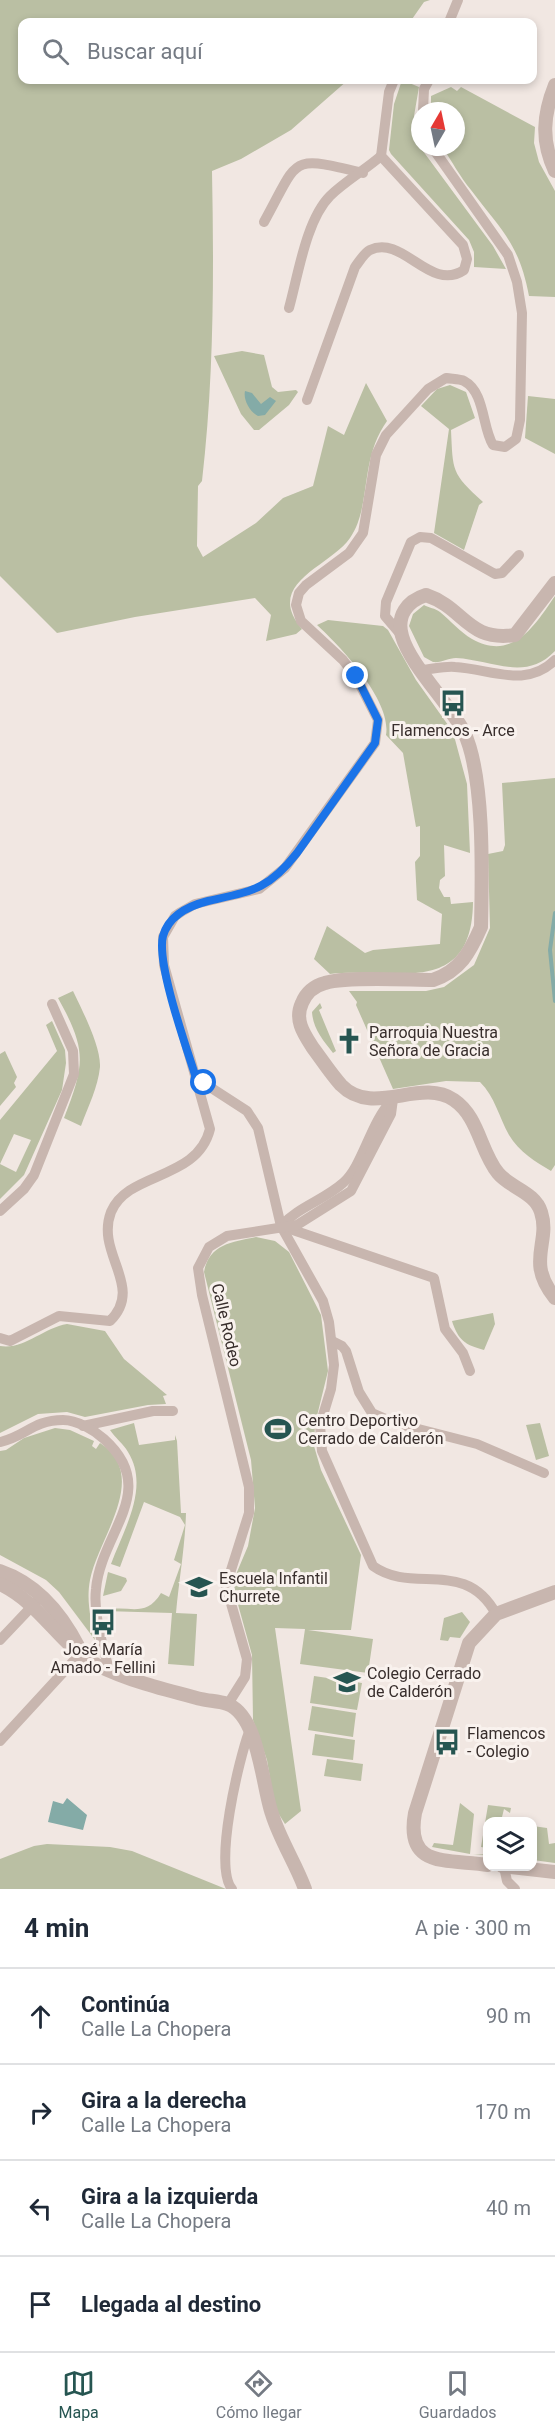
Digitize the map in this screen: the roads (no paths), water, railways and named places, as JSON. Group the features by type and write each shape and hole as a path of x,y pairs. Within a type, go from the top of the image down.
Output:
{"street":[{"path":"450,18 458,0"},
{"path":"289,308 313,224 330,196 363,173 381,156 389,93 392,84"},
{"path":"423,102 424,89 427,84"},
{"path":"555,85 548,102 544,127 547,154 555,171"},
{"path":"307,400 355,267 369,251 379,247 393,249 442,277 453,277 464,270 466,259 463,245 381,156"},
{"path":"0,1338 10,1341 59,1316 110,1320 119,1311 125,1296 107,1231 112,1210 126,1193 196,1157 206,1144 210,1129 164,965 163,937 175,916 195,904 259,889 285,868 375,743 378,720 356,676 343,660 301,621 296,605 298,593 350,553 363,533 376,455 386,435 428,389 446,378 465,381 478,395 487,435 493,445 505,447 516,439 520,420 522,313 514,270 508,255 438,156"},
{"path":"264,222 294,168 303,162 316,162 363,173"},
{"path":"519,555 502,573 495,574 431,538 420,537 411,542 386,603 385,616 402,636 464,733 478,783 481,927 472,948 450,974 433,980 325,983 305,995 299,1010 303,1034 342,1086 359,1096 393,1099 430,1093 453,1100 472,1121 503,1180 533,1199 541,1210 541,1273 555,1298"},
{"path":"402,636 400,616 407,605 426,595 441,600 474,630 497,638 515,635 555,583"},
{"path":"422,670 454,666 525,677 547,668 555,660"},
{"path":"0,1210 24,1189 34,1174 74,1074 73,1051 52,1004"},
{"path":"196,1078 247,1111 258,1128 281,1226 323,1301 332,1341 334,1365 331,1389 320,1425 321,1451 373,1566 384,1574 402,1579 435,1578 459,1582 488,1599 496,1614"},
{"path":"281,1226 291,1216 343,1183 381,1111 393,1099"},
{"path":"281,1226 434,1278 445,1329 463,1353 470,1371"},
{"name":"Calle Rodeo","path":"228,1704 245,1677 247,1659 226,1586 249,1513 249,1487 202,1295 198,1268 209,1247 227,1236 281,1226"},
{"path":"332,1341 346,1351 359,1392 372,1413 395,1423 477,1444 544,1473"},
{"path":"83,1426 153,1411 174,1411"},
{"path":"0,1442 39,1422 66,1420 96,1432 118,1452 129,1473 125,1503 96,1589 97,1616 109,1670"},
{"path":"0,1571 22,1581 38,1601 70,1630 81,1653 95,1664 200,1699 228,1704 243,1714 258,1755 272,1814 305,1889"},
{"path":"0,1584 38,1601"},
{"path":"483,1863 424,1855 416,1848 412,1828 469,1643 496,1614 555,1592"},
{"path":"0,1640 38,1601"},
{"path":"0,1741 81,1653"},
{"path":"232,1889 227,1884 224,1863 239,1762 249,1732"},
{"path":"537,1870 555,1872"},
{"path":"504,1871 507,1881 515,1889"}],"water":[{"path":"245,391 252,393 261,404 270,397 276,401 265,415 258,416 248,405"},
{"path":"67,1798 87,1815 83,1830 48,1822 53,1801 63,1804"}],"waterway":[{"path":"555,913 550,950 555,1001"}],"place":[{"name":"Flamencos - Arce","path":"453,703"},
{"name":"Parroquia Nuestra Señora de Gracia","path":"349,1041"},
{"name":"Centro Deportivo Cerrado de Calderón","path":"278,1429"},
{"name":"Escuela Infantil Churrete","path":"199,1587"},
{"name":"José María Amado - Fellini","path":"103,1622"},
{"name":"Colegio Cerrado de Calderón","path":"347,1682"},
{"name":"Flamencos - Colegio","path":"447,1742"}]}
